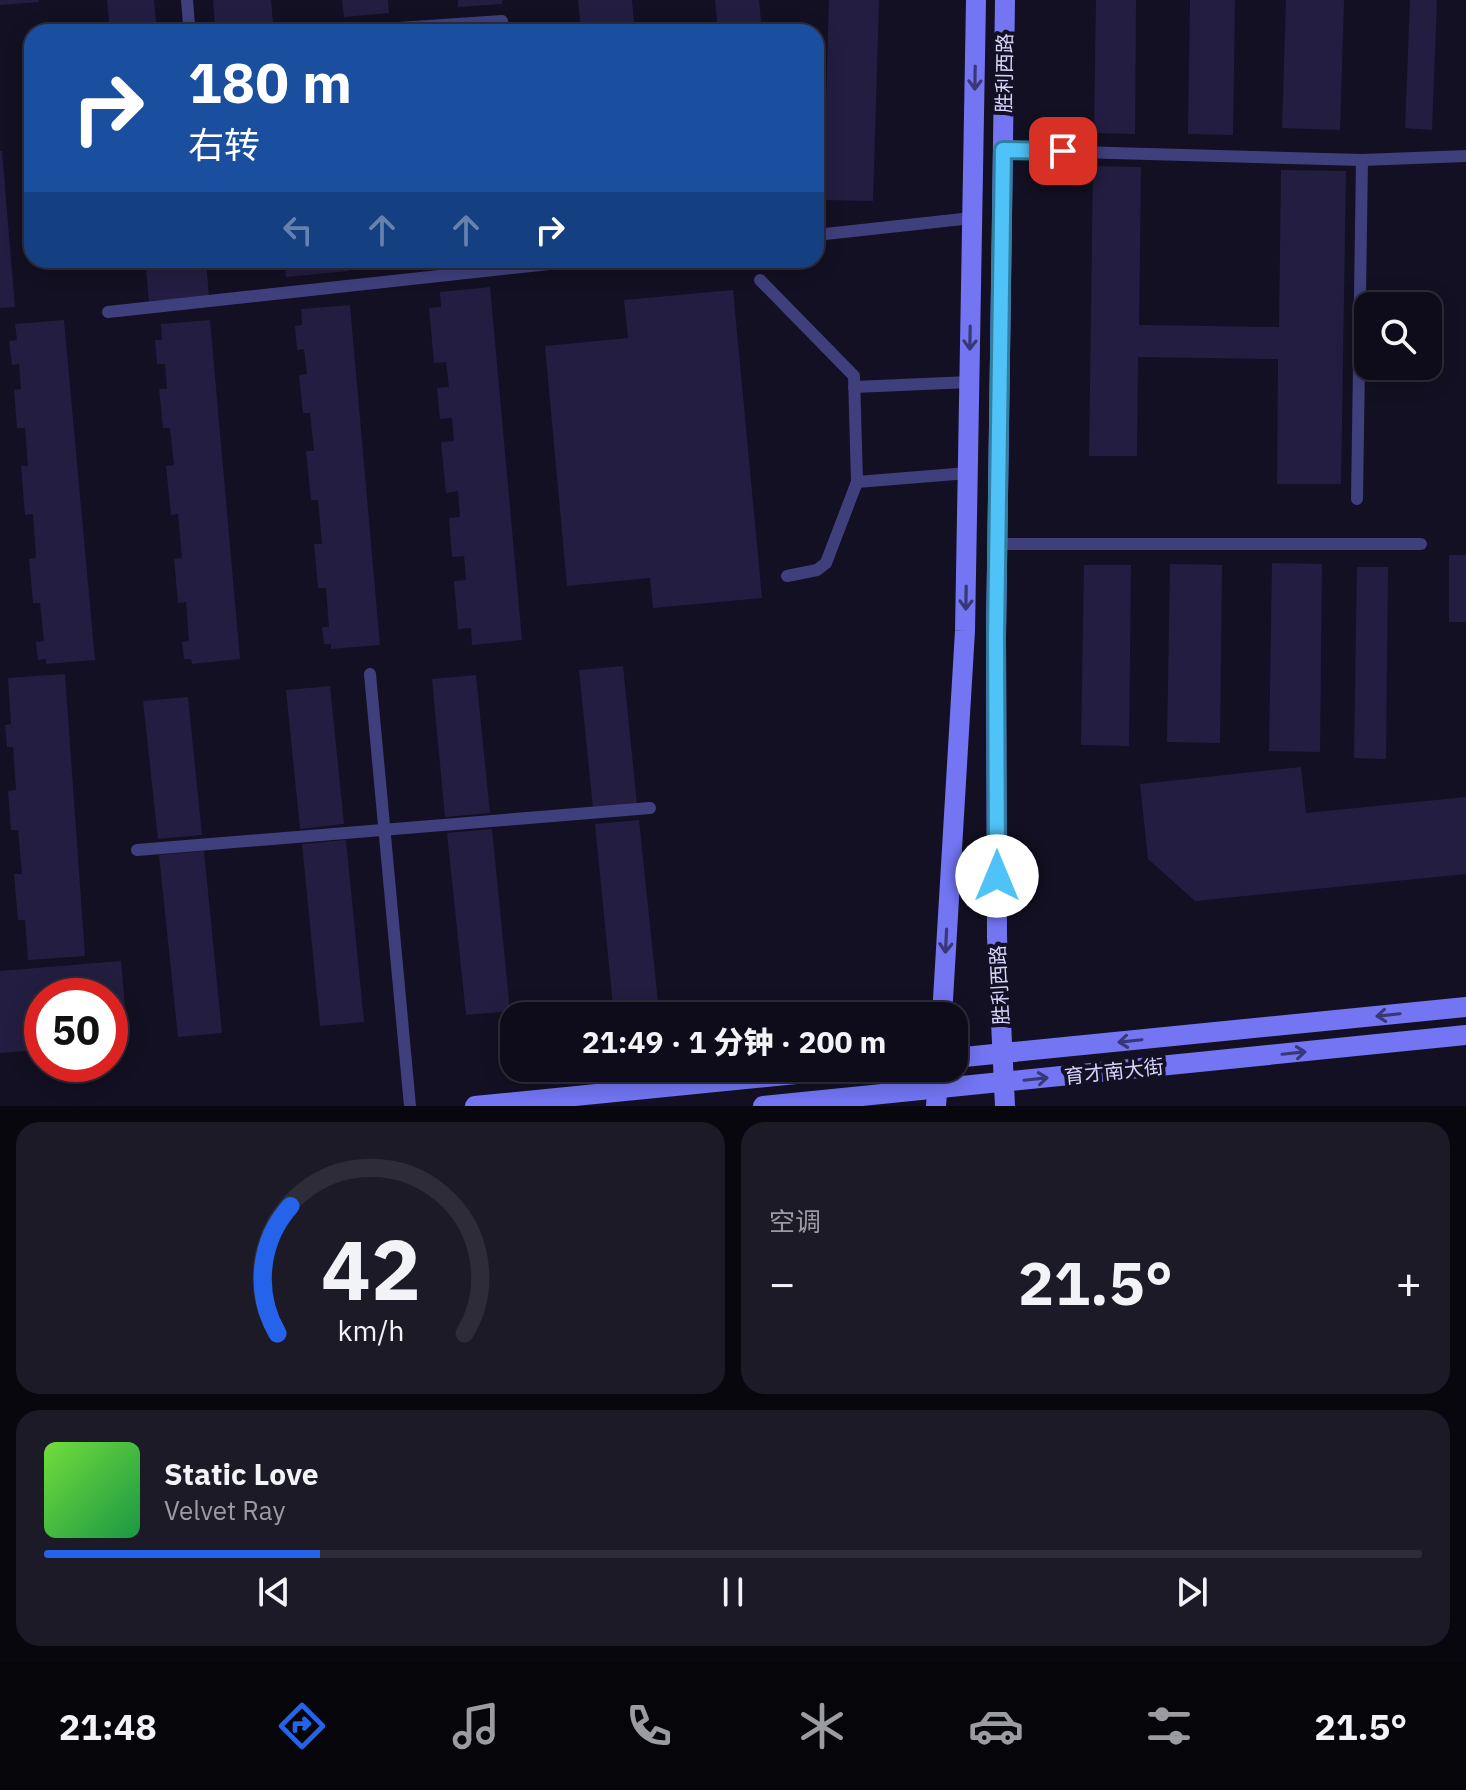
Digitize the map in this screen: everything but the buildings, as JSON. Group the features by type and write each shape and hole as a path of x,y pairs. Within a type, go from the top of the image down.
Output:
{"main road":[{"name":"胜利西路","path":"943,1002 965,631 976,0"},
{"name":"胜利西路","path":"1005,0 997,937 1005,1106"},
{"name":"育才南大街","path":"968,1057 1466,1007"},
{"name":"育才南大街","path":"763,1106 1466,1035"},
{"path":"475,1106 716,1082"}],"lane":[{"path":"187,0 189,24"},
{"path":"458,24 502,21 502,24"},
{"path":"1003,150 1362,160 1466,156"},
{"path":"1357,499 1362,160"},
{"path":"824,234 972,218"},
{"path":"108,312 483,268"},
{"path":"760,280 854,376 857,482 826,563 817,570 787,576"},
{"path":"854,387 970,382"},
{"path":"857,482 968,473"},
{"path":"998,544 1421,544"},
{"path":"370,674 410,1106"},
{"path":"137,850 650,808"}],"route":[{"path":"997,876 996,636 1003,150 1063,151"}]}
